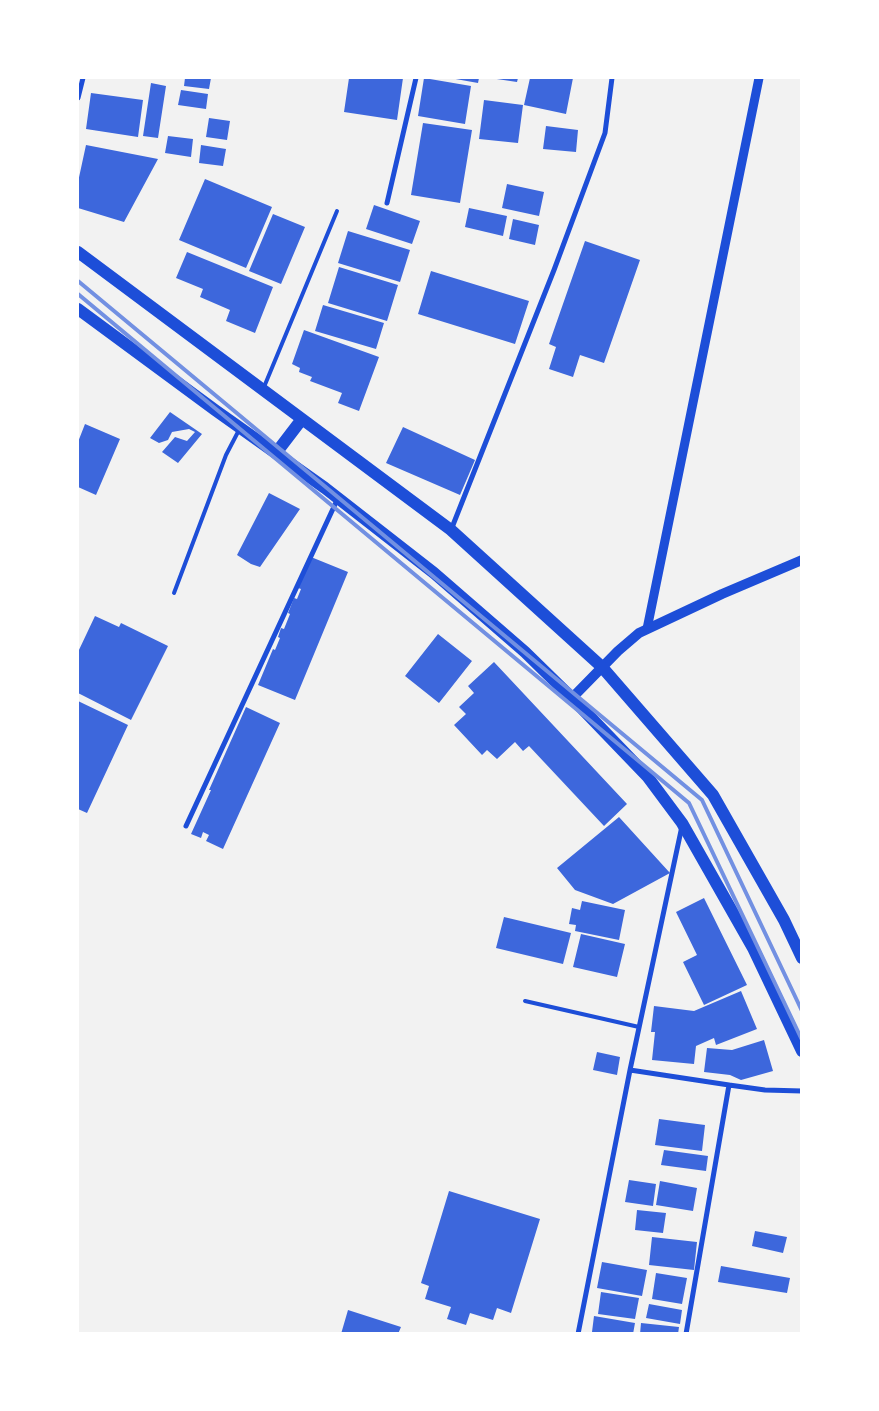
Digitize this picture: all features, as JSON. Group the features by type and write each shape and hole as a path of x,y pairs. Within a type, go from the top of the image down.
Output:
{"main road":[{"path":"78,252 451,530 602,667 713,795 784,920 802,958"},
{"path":"78,309 338,498 434,573 525,652 572,698 647,776 682,823 753,948 802,1051"},
{"path":"276,453 302,419"},
{"path":"572,698 629,640 647,629 802,560"}],"street":[{"path":"78,98 83,78"},
{"path":"388,203 416,78"},
{"path":"451,530 554,270 605,133 612,78"},
{"path":"647,629 759,78"},
{"path":"186,826 338,498"},
{"path":"578,1334 630,1070 682,823"},
{"path":"630,1070 765,1090 802,1091"},
{"path":"686,1334 729,1085"}],"lane":[{"path":"263,389 337,211"},
{"path":"174,593 226,455 240,428"},
{"path":"526,1001 639,1027"}],"building":[{"path":"185,78 211,78 209,89 184,86"},
{"path":"349,78 403,78 397,120 344,112"},
{"path":"424,78 471,86 465,124 418,116"},
{"path":"450,78 479,78 478,83"},
{"path":"490,78 518,78 517,82"},
{"path":"530,78 573,78 566,114 524,105"},
{"path":"151,83 166,86 158,138 143,136"},
{"path":"181,90 208,94 206,109 178,105"},
{"path":"91,93 143,100 138,137 86,129"},
{"path":"484,100 523,105 518,143 479,139"},
{"path":"209,118 230,121 227,140 206,137"},
{"path":"423,123 472,130 460,203 411,195"},
{"path":"546,126 578,130 576,152 543,149"},
{"path":"168,136 193,139 191,157 165,153"},
{"path":"86,145 158,159 124,222 78,208 78,182"},
{"path":"201,145 226,149 223,166 199,163"},
{"path":"205,179 272,207 246,268 179,240"},
{"path":"507,184 544,192 539,216 502,208"},
{"path":"374,205 420,221 412,244 366,229"},
{"path":"469,208 507,216 503,236 465,227"},
{"path":"273,214 305,227 281,284 249,271"},
{"path":"513,219 539,225 535,245 509,239"},
{"path":"348,231 410,250 400,282 338,263"},
{"path":"585,241 640,260 604,363 580,355 573,377 549,369 556,347 549,344"},
{"path":"187,252 273,287 255,333 226,321 230,310 200,297 203,289 176,278"},
{"path":"339,267 398,285 387,321 328,303"},
{"path":"431,271 529,301 515,344 418,314"},
{"path":"323,305 384,323 376,349 315,331"},
{"path":"304,330 379,357 359,411 338,403 342,393 310,381 312,377 299,372 300,368 292,364"},
{"path":"170,412 202,434 178,463 162,452 175,437 187,441 195,432 189,429 172,432 168,440 159,443 150,438"},
{"path":"85,424 120,439 96,495 78,487 78,442"},
{"path":"403,427 475,460 460,495 386,463"},
{"path":"269,493 300,509 260,567 251,564 237,555"},
{"path":"311,557 348,572 295,700 258,685 273,649 275,650 280,638 278,637 281,628 284,629 294,598 297,599 301,589 298,588"},
{"path":"95,616 119,627 121,623 168,646 131,720 78,693 78,652"},
{"path":"438,634 472,661 439,703 405,676"},
{"path":"494,662 627,804 604,826 529,746 523,751 515,742 497,759 487,750 482,755 454,725 466,714 459,707 474,693 468,686"},
{"path":"78,701 128,725 87,813 78,809"},
{"path":"246,707 280,723 223,849 206,841 209,835 203,832 201,838 191,834"},
{"path":"619,817 670,873 613,904 575,890 557,868"},
{"path":"704,898 747,985 704,1005 683,962 697,955 676,912"},
{"path":"582,901 625,910 619,940 575,931 576,925 569,924 572,908 580,910"},
{"path":"504,917 571,933 563,964 496,948"},
{"path":"581,934 625,944 617,977 573,967"},
{"path":"741,991 757,1029 716,1045 714,1038 696,1046 694,1064 652,1060 655,1032 651,1032 654,1006 694,1011"},
{"path":"764,1040 773,1071 741,1080 730,1075 704,1072 707,1048 732,1050"},
{"path":"597,1052 620,1057 617,1075 593,1070"},
{"path":"659,1119 705,1125 702,1151 655,1145"},
{"path":"664,1150 708,1156 706,1171 661,1165"},
{"path":"629,1180 656,1184 653,1206 625,1202"},
{"path":"660,1181 697,1188 693,1211 656,1205"},
{"path":"449,1191 540,1219 511,1313 497,1308 493,1320 470,1313 466,1325 447,1319 451,1307 425,1299 429,1286 421,1283"},
{"path":"637,1210 666,1213 663,1233 635,1230"},
{"path":"755,1231 787,1237 783,1253 752,1246"},
{"path":"652,1237 697,1242 694,1270 649,1265"},
{"path":"602,1262 647,1270 642,1296 597,1288"},
{"path":"721,1266 790,1278 787,1293 718,1282"},
{"path":"656,1273 687,1278 682,1304 652,1299"},
{"path":"601,1292 639,1298 635,1319 598,1314"},
{"path":"649,1304 682,1310 680,1324 646,1318"},
{"path":"348,1310 401,1327 398,1334 341,1334"},
{"path":"594,1316 635,1323 633,1334 592,1332"},
{"path":"641,1323 679,1327 678,1334 640,1334"}],"railway":[{"path":"78,281 702,800 802,1011"},
{"path":"78,294 689,803 802,1040"}]}
